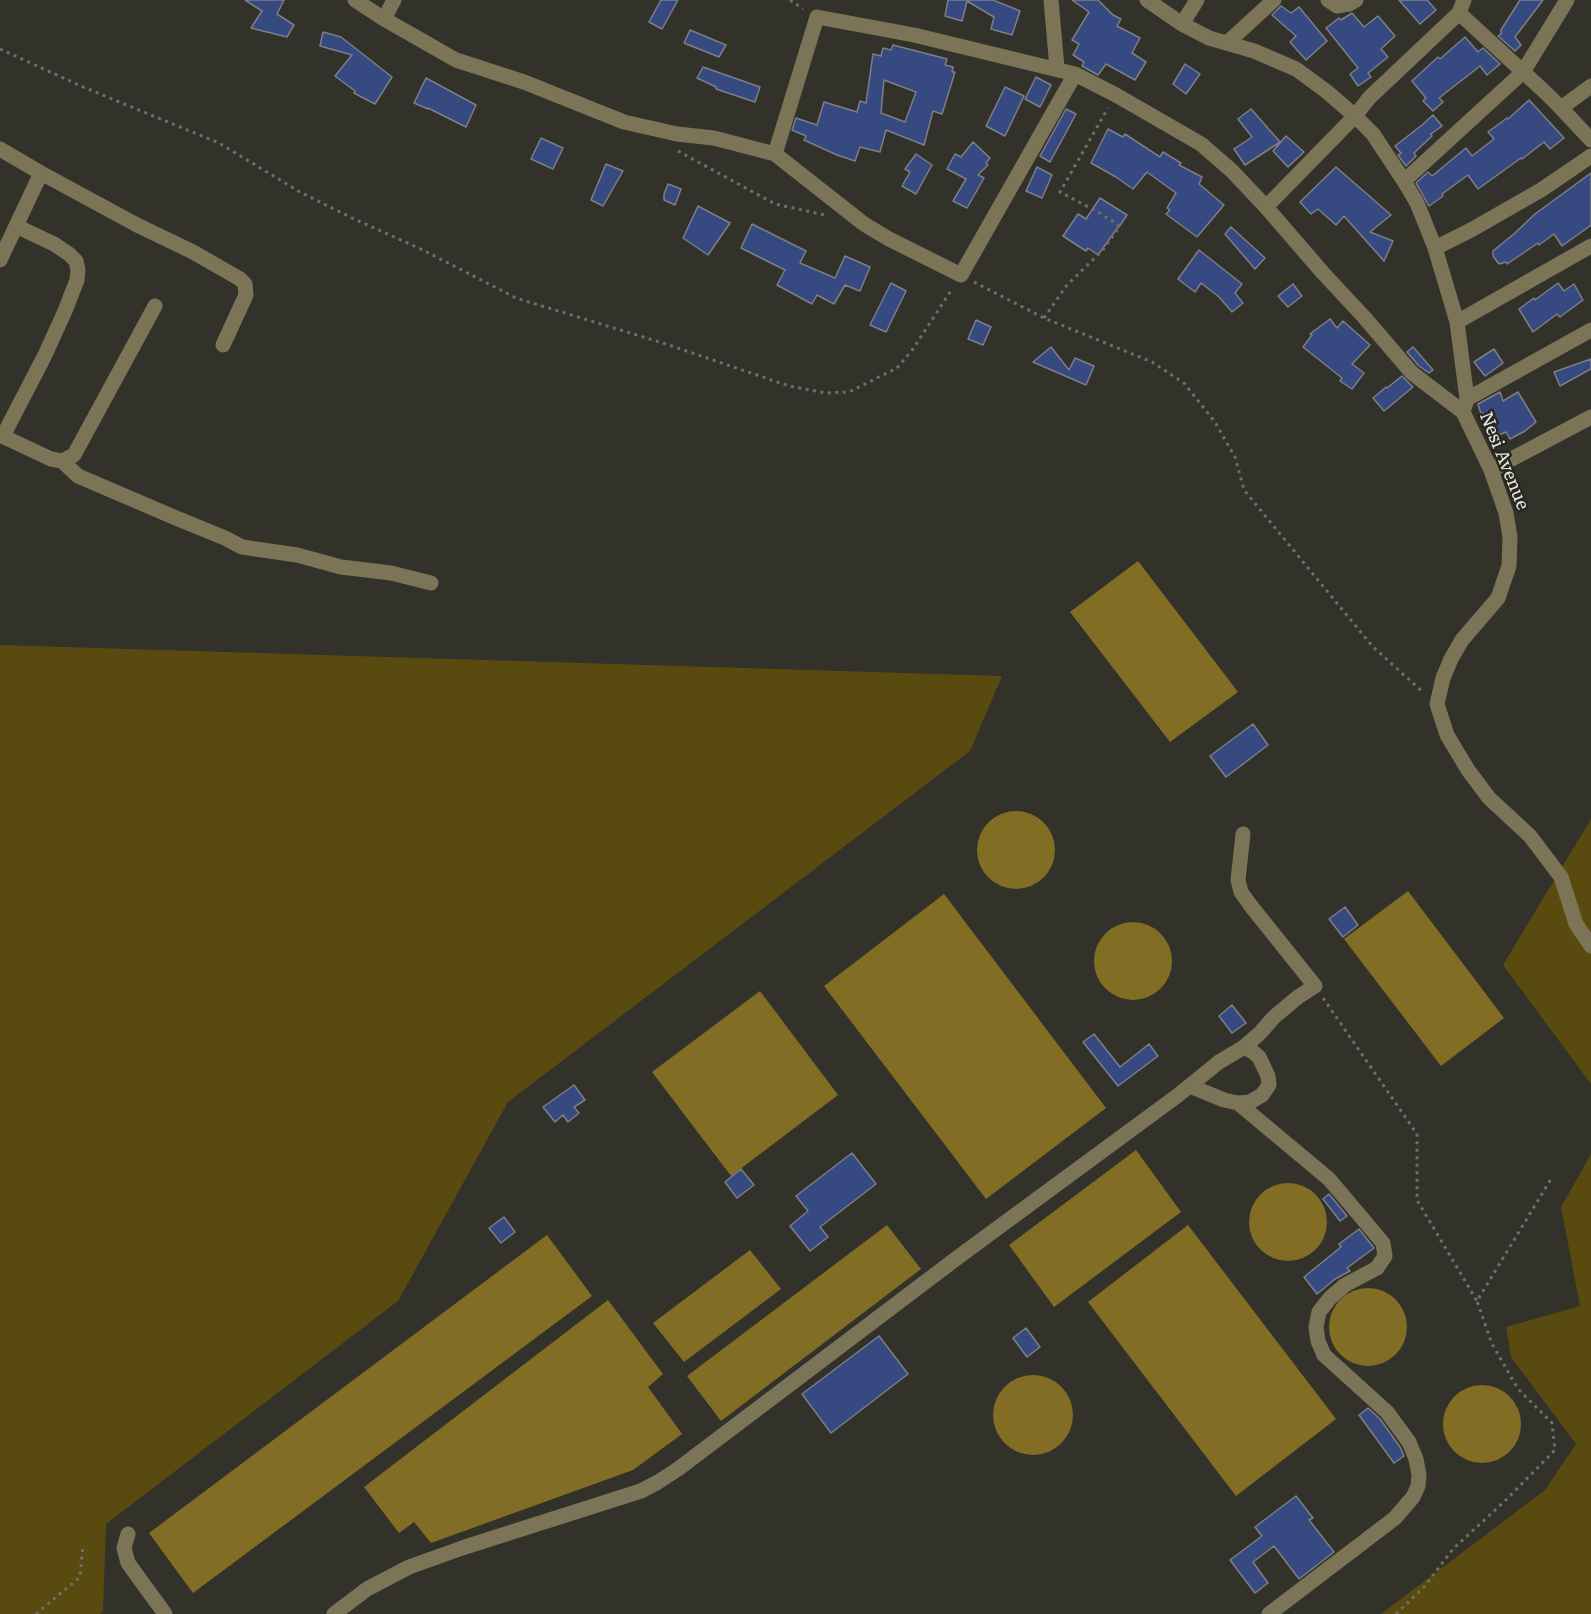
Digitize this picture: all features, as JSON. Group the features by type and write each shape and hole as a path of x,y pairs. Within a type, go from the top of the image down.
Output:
{"street":[{"path":"355,0 456,60 524,82 624,122 677,134 714,138 775,154 864,224 961,275 1075,74"},
{"path":"384,19 394,0"},
{"path":"1051,0 1057,68"},
{"name":"Nesi Avenue","path":"1147,0 1182,24 1209,38 1254,51 1296,69 1326,91 1373,134 1416,203 1435,248 1457,322 1465,406 1506,513 1510,537 1509,566 1498,598 1462,640 1451,659 1443,678 1437,704"},
{"path":"1182,24 1197,0"},
{"path":"1227,43 1274,0"},
{"path":"1328,0 1337,6 1356,0"},
{"path":"1404,181 1523,72 1567,0"},
{"path":"1266,207 1461,7 1591,140"},
{"path":"775,154 818,17 914,35 1075,74 1201,144 1232,171 1266,207 1412,373 1465,406 1591,330"},
{"path":"1561,108 1591,86"},
{"path":"0,148 41,173 240,279 244,284 246,295 223,345"},
{"path":"1435,248 1541,190 1591,156"},
{"path":"0,260 41,173"},
{"path":"16,226 54,244 69,254 76,261 78,270 77,280 65,311 44,357 1,435 51,459 62,461 78,476 242,547 297,555 341,567 391,573 431,583"},
{"path":"1457,322 1591,246"},
{"path":"62,461 74,455 80,447 154,306"},
{"path":"1491,470 1591,417"},
{"path":"1437,704 1447,735 1468,770 1489,798 1530,836 1561,877 1576,924 1591,946"},
{"path":"334,1614 367,1589 409,1567 641,1491 658,1482 1190,1086 1219,1062 1244,1047 1274,1017 1315,986 1241,892 1238,880 1243,834"},
{"path":"1190,1086 1224,1100 1238,1103 1250,1102 1262,1095 1269,1085 1268,1076 1259,1057 1244,1047"},
{"path":"1238,1103 1329,1179 1383,1243 1385,1256 1377,1268 1346,1285 1329,1298 1319,1312 1316,1327 1318,1341 1324,1355 1387,1413 1409,1442 1419,1475 1418,1486 1413,1497 1395,1518 1269,1614"},
{"path":"128,1534 124,1548 128,1563 165,1614"}],"path":[{"path":"0,49 219,144 300,192 423,250 516,298 666,344 789,387 826,393 849,392 897,368 913,349 961,275 1044,318 1152,362 1184,383 1215,422 1235,457 1244,490 1373,647 1437,704"},
{"path":"1044,318 1067,285 1102,251 1120,226 1060,192 1116,95"},
{"path":"675,149 775,204 831,216"},
{"path":"1315,986 1417,1134 1417,1200 1477,1301 1492,1344 1518,1389 1552,1423 1556,1449 1453,1549 1424,1587 1396,1614"},
{"path":"1477,1301 1551,1179"},
{"path":"36,1614 80,1577 83,1545"}],"shaded area":[{"path":"1138,561 1238,692 1170,742 1070,612"},
{"path":"0,645 1002,676 970,751 508,1102 398,1301 106,1524 103,1612 100,1614 0,1614"},
{"path":"1016,811 1031,814 1044,822 1052,835 1055,850 1052,865 1044,878 1031,886 1016,889 1001,886 988,878 980,865 977,850 980,835 988,822 1001,814"},
{"path":"1591,819 1591,1084 1503,965"},
{"path":"1408,891 1504,1018 1441,1066 1344,939"},
{"path":"944,894 1106,1108 986,1199 824,986"},
{"path":"1133,922 1148,925 1161,933 1169,946 1172,961 1169,976 1161,989 1148,997 1133,1000 1118,997 1105,989 1097,976 1094,961 1097,946 1105,933 1118,925"},
{"path":"760,991 838,1095 731,1176 652,1072"},
{"path":"1136,1150 1181,1212 1054,1307 1009,1245"},
{"path":"1591,1154 1591,1614 1381,1614 1545,1490 1576,1444 1511,1357 1506,1327 1580,1306 1561,1207"},
{"path":"1288,1183 1303,1186 1316,1194 1324,1207 1327,1222 1324,1237 1316,1250 1303,1258 1288,1261 1273,1258 1260,1250 1252,1237 1249,1222 1252,1207 1260,1194 1273,1186"},
{"path":"887,1225 921,1269 721,1421 687,1376"},
{"path":"1188,1225 1336,1419 1236,1496 1088,1302"},
{"path":"547,1235 592,1296 193,1593 149,1533"},
{"path":"750,1250 781,1289 684,1362 653,1323"},
{"path":"1368,1288 1383,1291 1396,1299 1404,1312 1407,1327 1404,1342 1396,1355 1383,1363 1368,1366 1353,1363 1340,1355 1332,1342 1329,1327 1332,1312 1340,1299 1353,1291"},
{"path":"608,1300 663,1374 648,1387 682,1434 633,1470 431,1543 414,1522 399,1533 364,1487"},
{"path":"1025,1375 1041,1375 1062,1386 1073,1407 1073,1423 1062,1444 1041,1455 1025,1455 1011,1449 999,1437 993,1423 993,1407 999,1393 1011,1381"},
{"path":"1482,1385 1497,1388 1510,1396 1518,1409 1521,1424 1518,1439 1510,1452 1497,1460 1482,1463 1467,1460 1454,1452 1446,1439 1443,1424 1446,1409 1454,1396 1467,1388"}],"building":[{"path":"245,0 284,0 277,14 294,25 287,37 251,28 262,11"},
{"path":"661,0 678,0 662,29 649,22"},
{"path":"948,0 993,0 1020,11 1012,35 991,29 994,17 967,1 962,21 945,16"},
{"path":"1072,0 1098,0 1113,15 1121,19 1117,26 1140,38 1132,53 1146,62 1135,80 1106,64 1098,75 1082,66 1084,62 1073,55 1079,44 1072,40 1089,12"},
{"path":"1399,0 1427,0 1436,10 1420,24"},
{"path":"1520,0 1543,0 1515,37 1521,45 1515,51 1498,36"},
{"path":"1281,6 1291,13 1299,7 1327,41 1306,60 1290,42 1296,36 1272,15"},
{"path":"1352,13 1364,27 1378,16 1395,36 1381,49 1388,57 1368,73 1371,77 1358,86 1350,74 1358,68 1326,28 1339,18 1341,20"},
{"path":"690,30 726,45 719,57 684,43"},
{"path":"323,32 341,37 392,77 375,104 354,93 355,91 335,76 352,55 320,46"},
{"path":"1465,37 1478,52 1483,48 1500,64 1487,75 1480,66 1439,98 1443,102 1433,111 1423,101 1426,98 1412,81 1438,57 1440,59"},
{"path":"893,45 947,59 945,65 953,67 952,72 955,72 942,114 933,111 924,145 886,130 880,152 860,147 855,161 804,140 806,136 792,130 796,118 817,125 824,102 857,112 860,101 866,103 873,54 881,56 883,48 891,50","holes":["884,80 916,92 905,122 881,113"]},
{"path":"1185,64 1200,74 1186,94 1173,84"},
{"path":"703,67 760,87 755,102 716,89 697,78"},
{"path":"1036,77 1051,85 1040,107 1025,99"},
{"path":"426,78 476,105 466,127 414,103"},
{"path":"1005,87 1024,96 1005,136 986,126"},
{"path":"1529,100 1564,138 1550,149 1544,142 1478,189 1468,175 1429,206 1416,183 1428,172 1432,176 1466,148 1472,156 1494,139 1488,132 1508,119"},
{"path":"1066,109 1076,114 1050,162 1040,156"},
{"path":"1251,109 1280,142 1245,165 1234,149 1252,137 1238,119"},
{"path":"1433,115 1442,126 1431,134 1432,136 1414,153 1416,156 1406,166 1398,155 1401,153 1395,146"},
{"path":"1108,129 1123,137 1125,134 1160,157 1163,152 1181,163 1179,165 1202,177 1199,184 1224,205 1197,237 1166,214 1170,210 1167,208 1176,193 1147,172 1133,189 1091,163"},
{"path":"1286,136 1304,152 1288,167 1273,151"},
{"path":"541,138 563,148 553,169 531,159"},
{"path":"973,142 990,158 986,163 988,165 978,175 984,178 967,208 953,201 966,179 947,169 955,154 961,157"},
{"path":"916,154 932,165 916,194 902,186 910,172 905,169"},
{"path":"606,164 623,171 603,206 591,200"},
{"path":"1037,167 1052,175 1042,198 1026,191"},
{"path":"1336,167 1391,215 1370,232 1393,241 1384,261 1344,216 1336,225 1318,209 1311,214 1300,202"},
{"path":"1591,173 1591,225 1562,246 1554,234 1507,264 1506,262 1499,264 1493,256 1493,251 1535,214"},
{"path":"668,184 681,189 675,205 664,200"},
{"path":"1100,198 1127,215 1098,255 1088,248 1086,251 1063,236 1078,214 1086,219"},
{"path":"698,206 730,223 708,255 683,238"},
{"path":"752,224 806,251 800,263 835,278 845,256 870,267 860,291 845,285 834,304 817,295 812,304 777,285 785,270 741,248"},
{"path":"1231,227 1265,258 1255,269 1225,234"},
{"path":"1199,250 1242,284 1235,293 1243,303 1232,312 1219,297 1201,283 1195,292 1178,279"},
{"path":"891,283 906,291 886,332 870,325"},
{"path":"1558,283 1564,291 1574,284 1583,300 1560,317 1557,314 1533,332 1519,309"},
{"path":"1293,284 1302,296 1288,307 1278,296"},
{"path":"1330,319 1337,328 1343,321 1370,345 1352,364 1364,373 1352,389 1340,381 1342,378 1303,347 1312,335 1310,334"},
{"path":"976,320 991,327 983,345 968,339"},
{"path":"1051,347 1069,370 1075,358 1094,366 1086,385 1033,362"},
{"path":"1413,347 1433,370 1429,373 1419,366 1407,352"},
{"path":"1494,349 1503,363 1485,376 1474,362"},
{"path":"1591,359 1591,369 1560,386 1554,372"},
{"path":"1402,376 1413,387 1384,411 1373,398"},
{"path":"1500,392 1503,401 1518,392 1536,422 1510,439 1506,432 1499,435 1494,423 1488,425 1478,404"},
{"path":"1253,724 1268,745 1226,777 1210,756"},
{"path":"1345,907 1358,925 1343,937 1329,919"},
{"path":"1232,1005 1246,1023 1232,1033 1219,1016"},
{"path":"1094,1034 1120,1067 1149,1044 1158,1056 1118,1086 1083,1042"},
{"path":"574,1085 585,1100 574,1107 579,1113 568,1122 563,1115 555,1122 543,1107"},
{"path":"852,1153 876,1184 820,1227 828,1237 810,1251 790,1226 808,1211 796,1196"},
{"path":"741,1169 754,1185 737,1198 725,1182"},
{"path":"1329,1194 1347,1216 1340,1221 1323,1199"},
{"path":"504,1217 515,1232 501,1243 489,1228"},
{"path":"1359,1229 1374,1248 1347,1268 1350,1271 1335,1279 1317,1294 1304,1277 1341,1247 1339,1244"},
{"path":"1026,1328 1040,1347 1027,1357 1013,1338"},
{"path":"879,1336 908,1374 831,1433 802,1394"},
{"path":"1368,1408 1380,1419 1400,1447 1404,1456 1394,1463 1359,1415"},
{"path":"1296,1496 1313,1518 1309,1520 1334,1552 1299,1579 1274,1546 1253,1562 1268,1583 1255,1593 1230,1560 1262,1536 1255,1527"}]}
